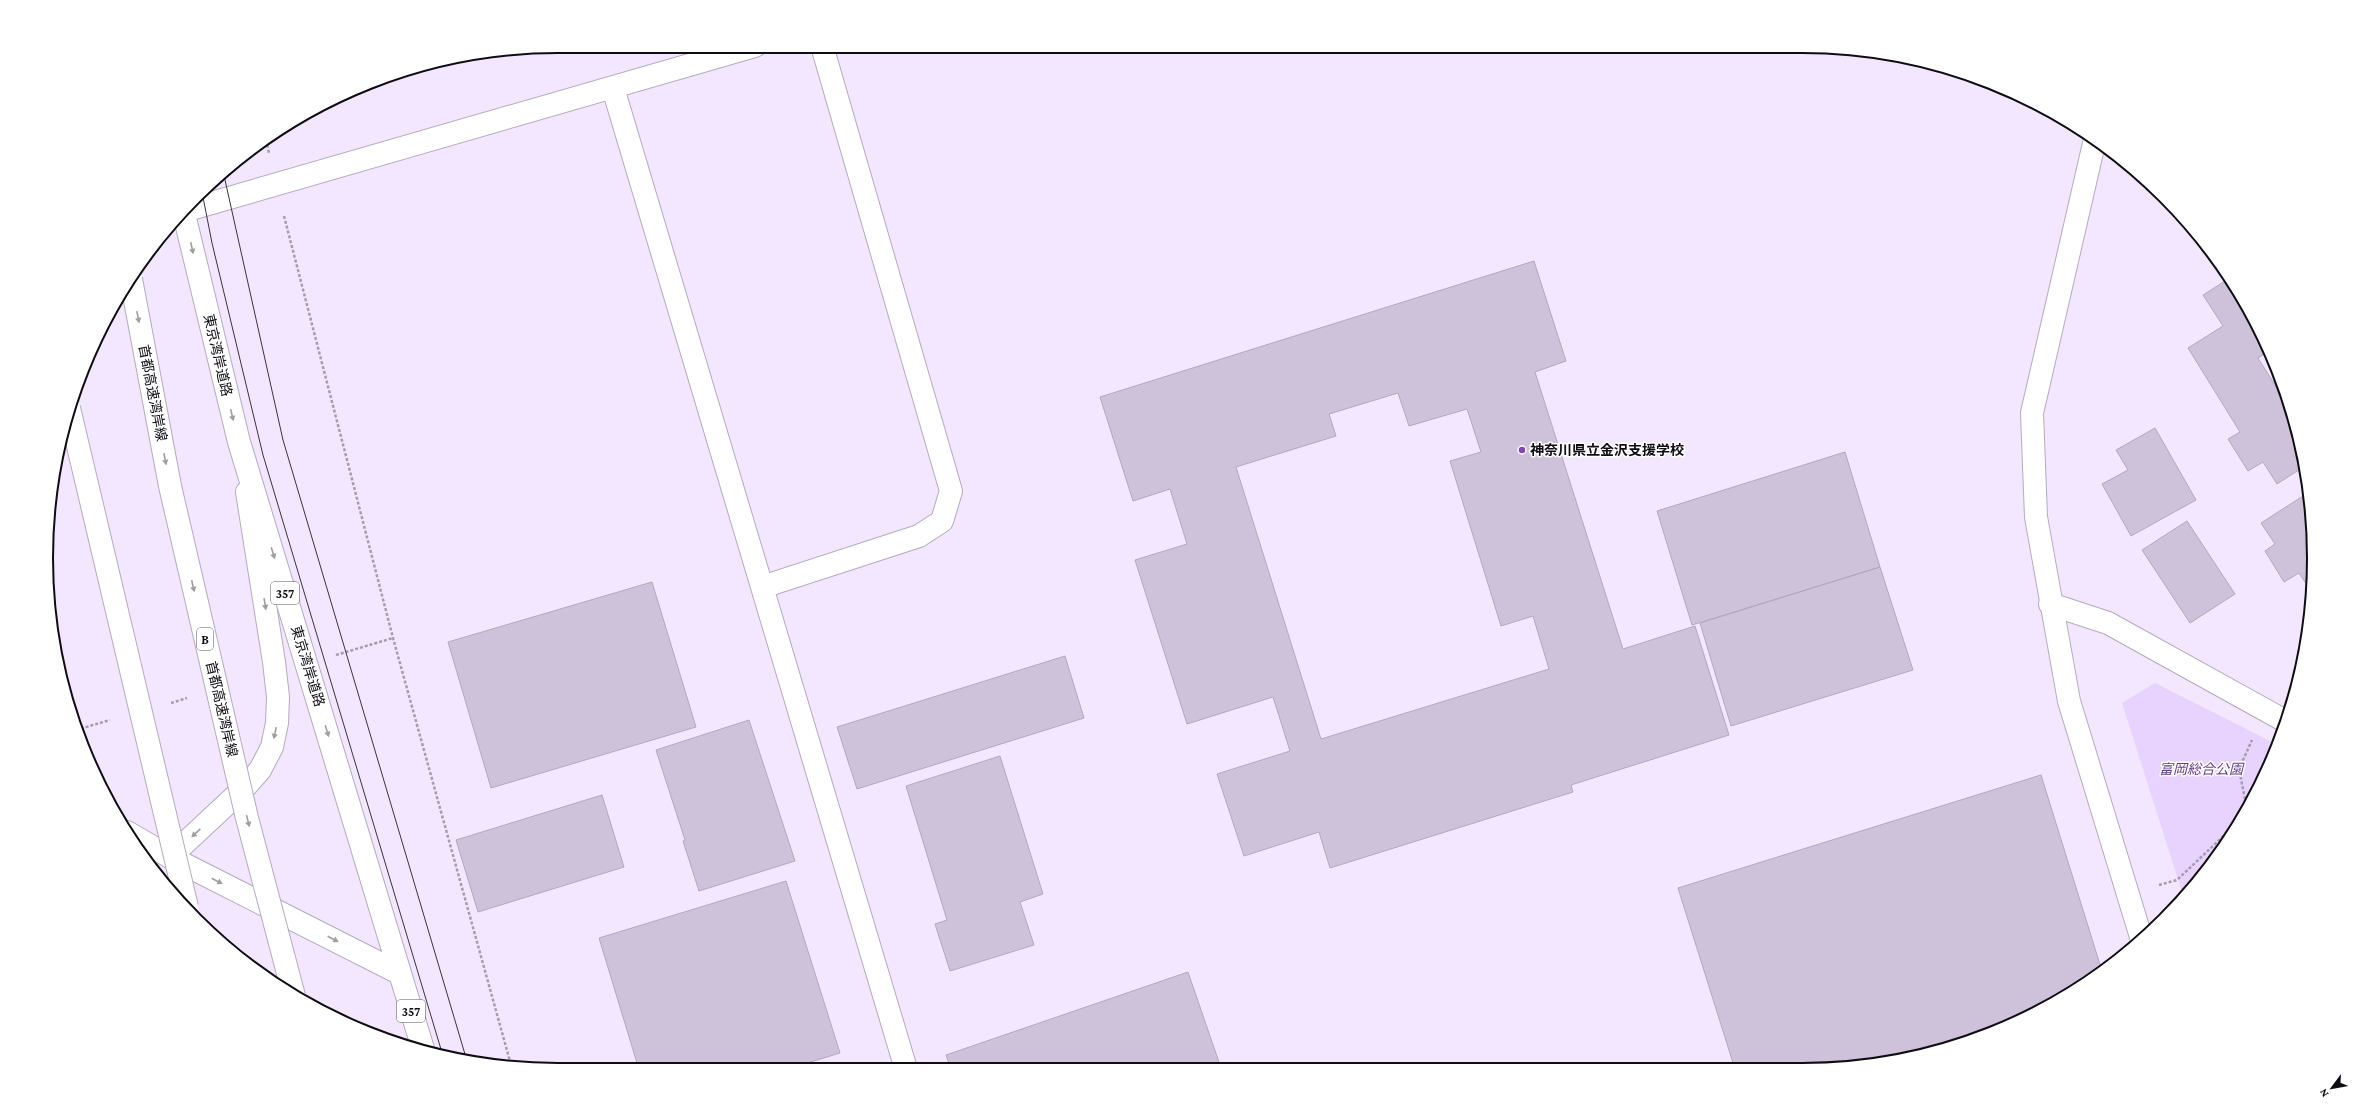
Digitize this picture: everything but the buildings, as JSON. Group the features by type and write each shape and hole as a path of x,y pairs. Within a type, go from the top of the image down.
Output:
{"main road":[{"path":"195,208 731,53"},
{"path":"762,587 919,536 942,521 951,491 824,53"},
{"path":"613,88 904,1063"},
{"path":"2094,146 2032,413 2036,517 2050,604 2069,701 2140,933"},
{"name":"東京湾岸道路","path":"185,218 239,442 421,1044"},
{"name":"首都高速湾岸線","path":"132,286 172,494 247,818 292,987"},
{"path":"72,421 185,898"},
{"path":"70,427 179,892"},
{"path":"170,857 245,787 260,770 272,747 277,723 278,697 274,662 239,442"},
{"path":"2050,604 2108,623 2280,719"},
{"path":"137,838 170,857 399,972"}],"path":[{"path":"267,145 393,638 510,1061"},
{"path":"2245,799 2239,769 2265,711"},
{"path":"2127,893 2177,880 2224,835"}],"green space":[{"name":"富岡総合公園","path":"2155,683 2272,742 2255,781 2222,839 2182,891 2122,703"}],"tram line":[{"path":"225,178 283,440 465,1054"},
{"path":"203,199 212,243 263,455 441,1049"}],"place":[{"name":"神奈川県立金沢支援学校","path":"1522,450"}]}
